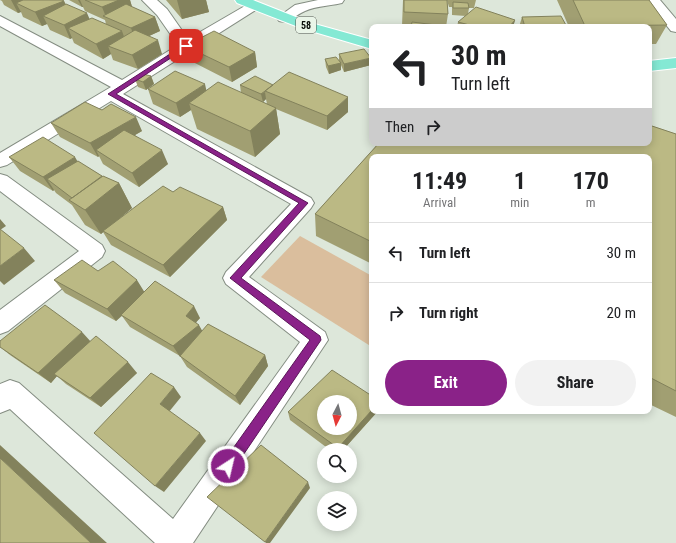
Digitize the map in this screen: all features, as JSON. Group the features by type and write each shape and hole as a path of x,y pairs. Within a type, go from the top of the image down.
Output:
{"main road":[{"name":"58","path":"249,3 284,18 329,33 369,43"},
{"path":"652,66 676,63"}],"street":[{"path":"149,0 162,12 186,46"},
{"path":"284,18 300,8 337,0"},
{"path":"652,0 676,28"},
{"path":"0,161 117,91 249,3"},
{"path":"0,20 304,203 234,278 316,340 177,542 3,390"},
{"path":"0,181 94,251 0,324"}],"shaded area":[{"path":"300,236 369,274 369,345 261,277"}],"building":[{"path":"23,0 64,1 35,12 16,3"},
{"path":"85,0 119,0 102,7"},
{"path":"404,0 447,0 448,14 404,12"},
{"path":"573,0 649,0 667,25 652,24 584,24"},
{"path":"453,2 468,3 469,8 453,8"},
{"path":"66,4 87,13 64,25 43,16"},
{"path":"126,4 155,17 131,28 103,16"},
{"path":"476,7 515,20 512,24 466,24 458,22"},
{"path":"561,16 565,24 524,24 522,17"},
{"path":"92,18 122,31 96,44 68,28"},
{"path":"412,22 428,24 412,24"},
{"path":"135,30 158,40 132,55 108,46"},
{"path":"214,31 255,52 229,67 185,46"},
{"path":"364,49 369,55 369,58 344,64 339,54"},
{"path":"336,57 341,63 328,66 325,59"},
{"path":"175,71 205,84 176,103 148,89"},
{"path":"289,72 348,97 327,116 265,91"},
{"path":"143,74 151,76 143,82 135,79"},
{"path":"255,76 273,85 261,94 240,85"},
{"path":"218,82 276,108 250,131 189,103"},
{"path":"85,102 102,110 111,104 136,117 90,143 51,123"},
{"path":"652,126 676,134 676,391 652,379 652,154 369,154 376,146 652,146"},
{"path":"124,130 162,150 132,173 96,150"},
{"path":"43,137 75,157 43,177 9,157"},
{"path":"369,154 369,241 315,214"},
{"path":"78,161 102,176 72,198 47,179"},
{"path":"103,176 119,183 85,210 69,200"},
{"path":"163,186 173,192 180,187 223,207 163,265 103,231"},
{"path":"0,229 24,248 0,266"},
{"path":"82,260 98,271 113,261 137,280 107,309 54,280"},
{"path":"155,281 194,306 186,316 199,325 173,346 121,315"},
{"path":"45,305 82,332 38,373 0,347 0,341"},
{"path":"208,324 265,355 235,396 180,356"},
{"path":"96,336 128,362 90,398 54,374"},
{"path":"332,370 369,394 369,413 357,427 357,395 317,395 317,433 288,412"},
{"path":"151,373 174,387 160,404 200,433 155,486 94,433"},
{"path":"320,435 350,435 342,443 331,443"},
{"path":"261,445 308,482 265,542 207,497"},
{"path":"0,458 91,543 0,543"}],"route":[{"path":"186,46 111,94 304,203 234,278 316,340 228,466"}]}
